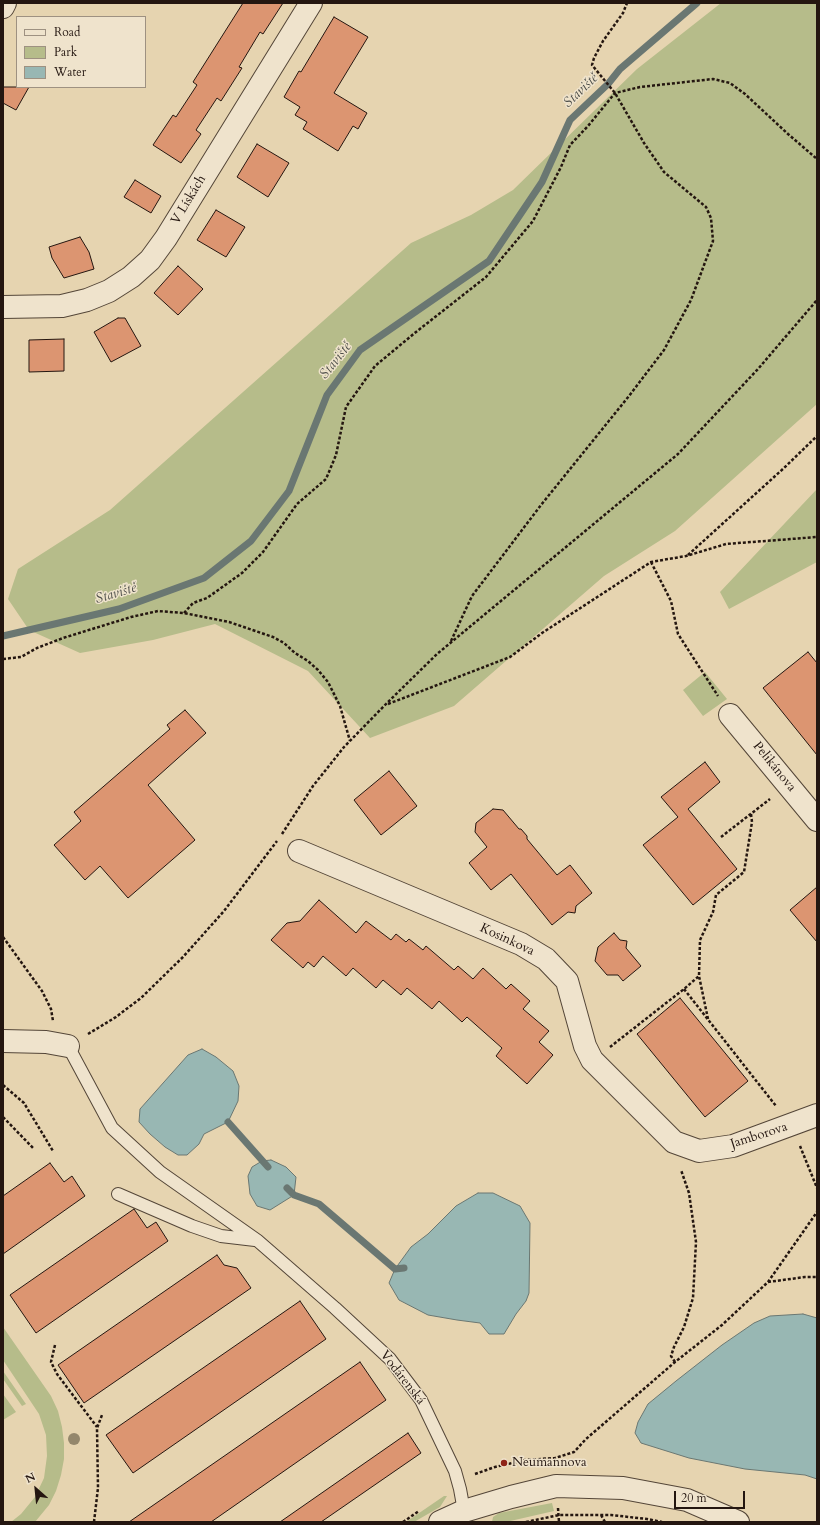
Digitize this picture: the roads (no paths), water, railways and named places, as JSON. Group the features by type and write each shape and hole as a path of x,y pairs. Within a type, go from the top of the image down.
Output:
{"street":[{"path":"3,7 5,3"},
{"name":"V Lískách","path":"3,307 62,306 87,300 109,291 131,277 150,260 166,238 311,3"},
{"name":"Pelikánova","path":"730,715 817,820"},
{"name":"Kosinkova","path":"299,850 521,944 546,959 567,981 585,1046 592,1060 674,1142 699,1151"},
{"path":"3,1041 46,1042 68,1046"},
{"name":"Jamborova","path":"699,1151 733,1146 817,1115"},
{"path":"440,1522 467,1516 511,1497 556,1486 623,1488 687,1500 738,1522"}],"lane":[{"name":"Vodárenská","path":"68,1046 112,1128 160,1172 258,1241 297,1274 390,1359 421,1400 455,1471 467,1516"},
{"path":"118,1194 192,1226 220,1236 258,1241"}],"water":[{"path":"202,1049 216,1057 233,1071 239,1086 238,1101 228,1122 204,1134 199,1144 187,1155 178,1155 165,1147 139,1122 140,1109 188,1055"},
{"path":"271,1160 286,1167 296,1177 294,1195 270,1210 257,1206 250,1194 248,1176 252,1167 262,1161"},
{"path":"478,1193 493,1193 520,1206 530,1223 529,1293 526,1301 504,1334 489,1334 480,1323 428,1315 399,1300 389,1283 395,1269 411,1247 428,1234 456,1206"},
{"path":"803,1314 817,1318 817,1479 805,1475 745,1469 689,1458 641,1443 635,1433 638,1422 648,1404 676,1381 722,1345 754,1323 770,1316"}],"waterway":[{"name":"Staviště","path":"3,636 119,609 204,578 251,541 289,491 327,395 360,350 489,261 542,182 570,120 608,84 620,69 697,3"},
{"path":"228,1122 268,1167"},
{"path":"287,1188 294,1195 319,1204 395,1269 404,1268"}],"place":[{"name":"Neumannova","path":"504,1463"}]}
